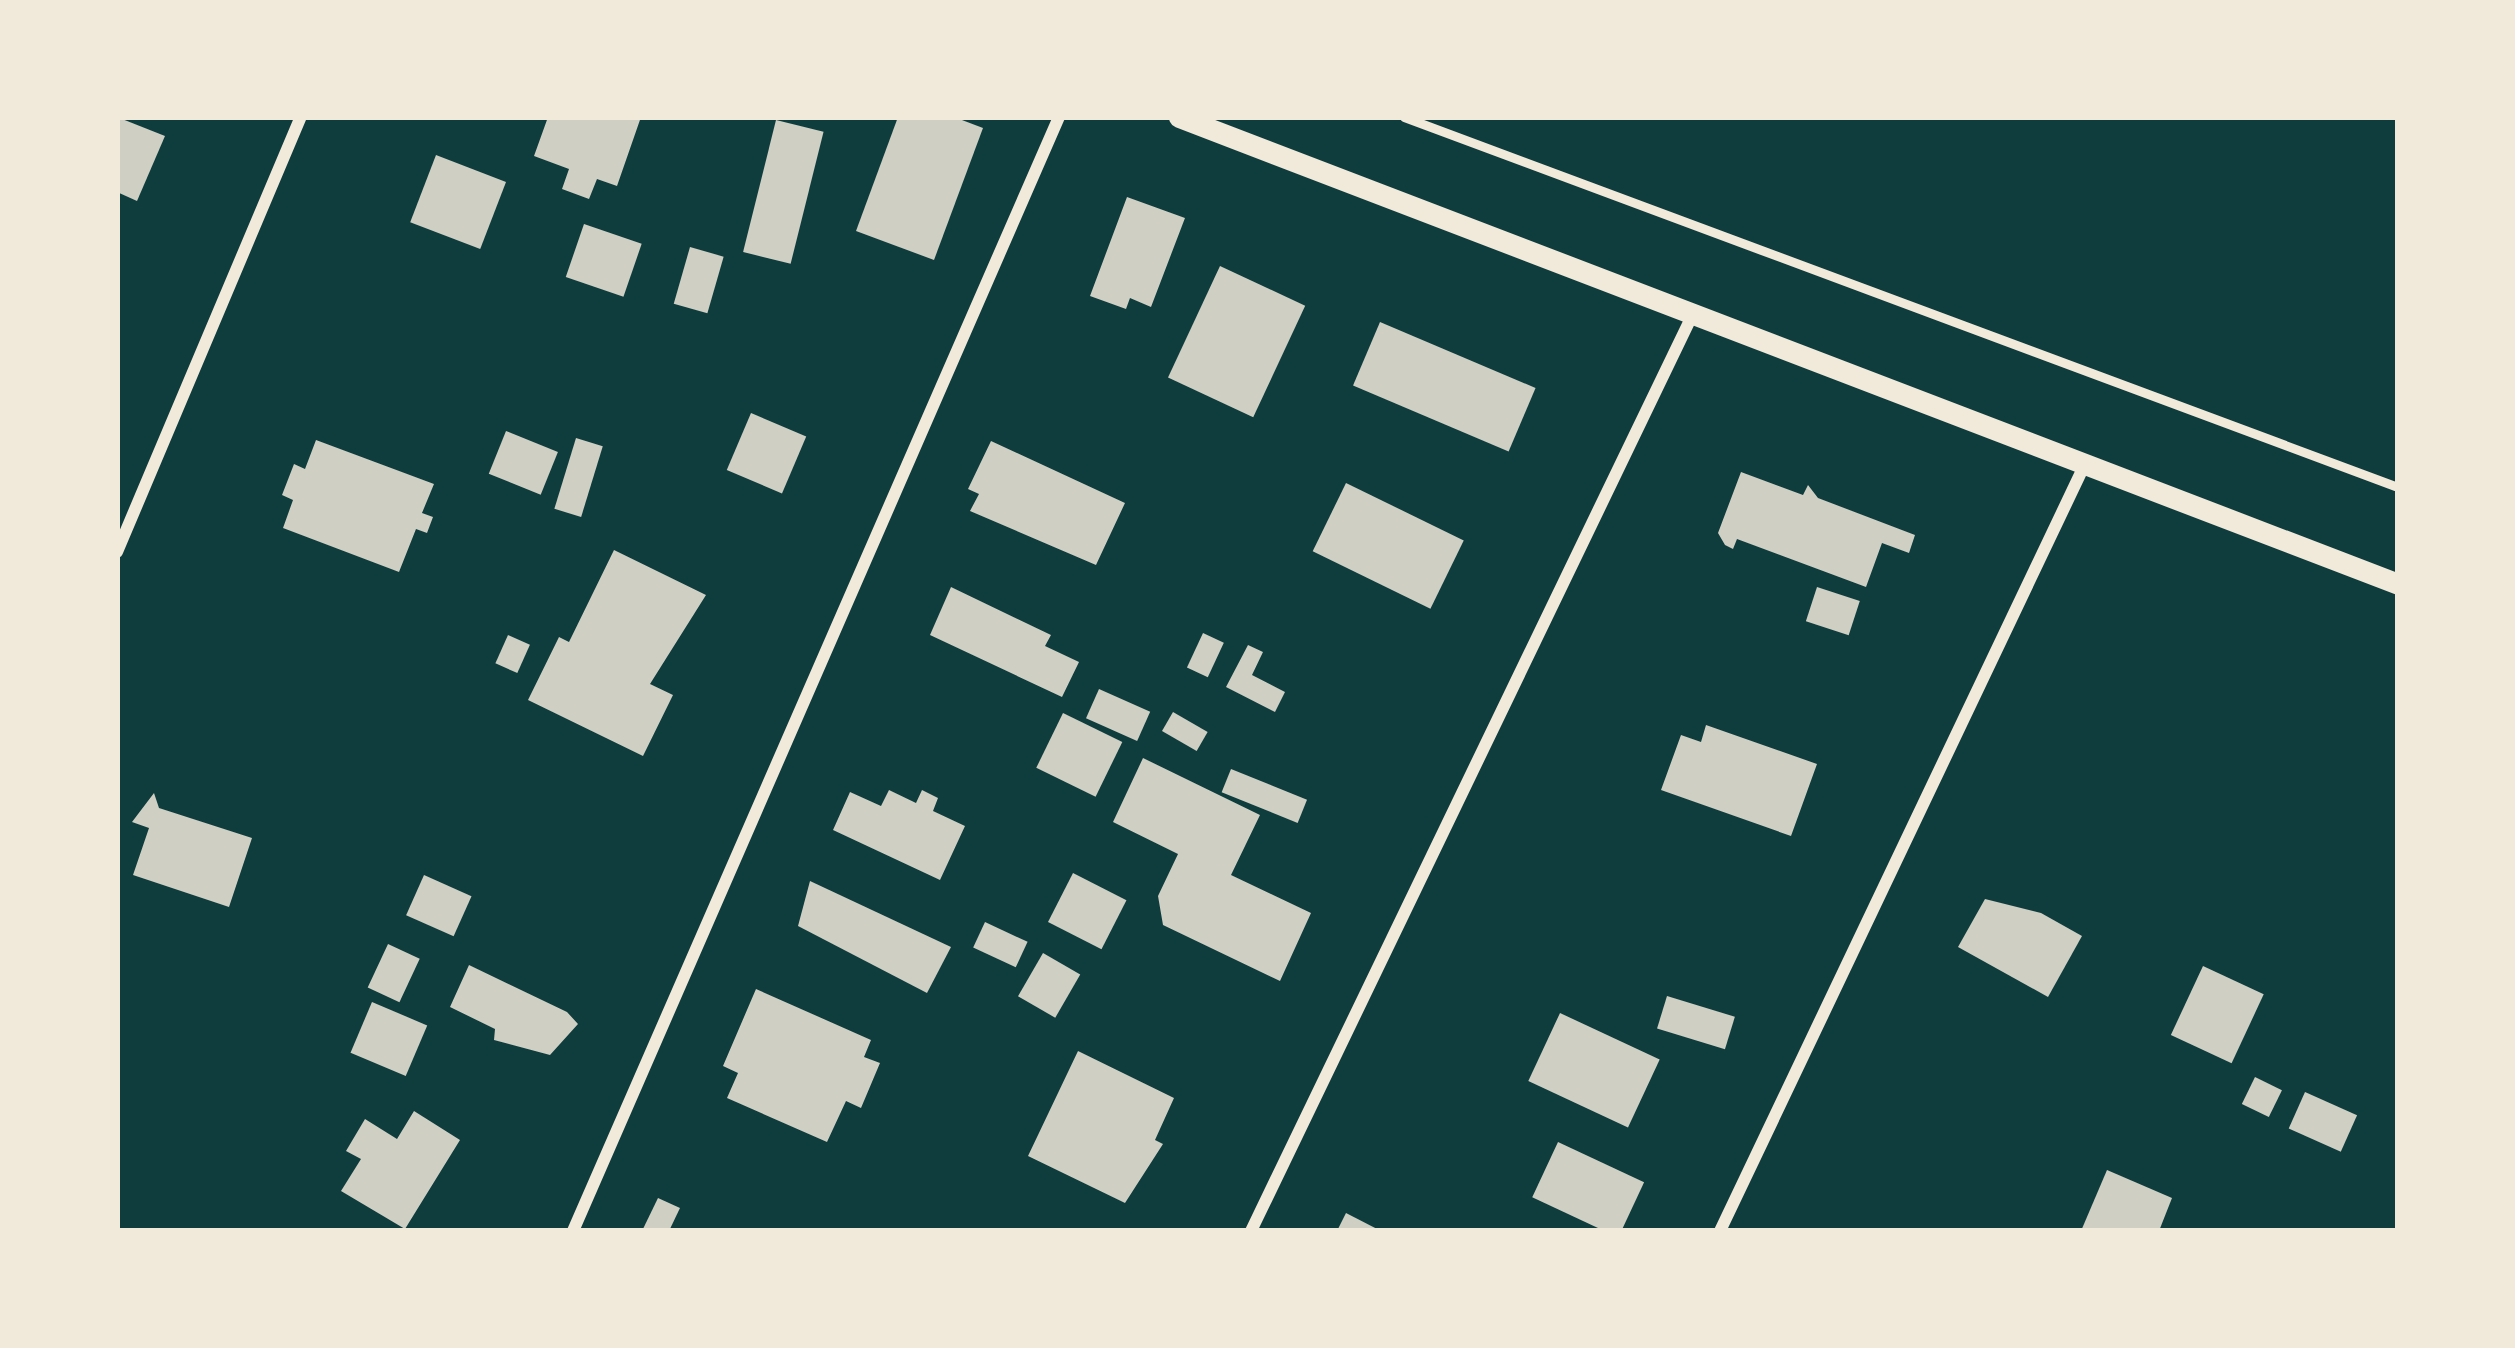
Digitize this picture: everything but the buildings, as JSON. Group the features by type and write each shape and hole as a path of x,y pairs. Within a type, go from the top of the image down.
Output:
{"street":[{"path":"117,552 301,117"},
{"path":"573,1231 1059,117"},
{"path":"1179,117 2398,584"},
{"path":"1251,1231 1692,316"},
{"path":"1720,1231 2084,466"}],"lane":[{"path":"1404,117 2398,487"}]}
